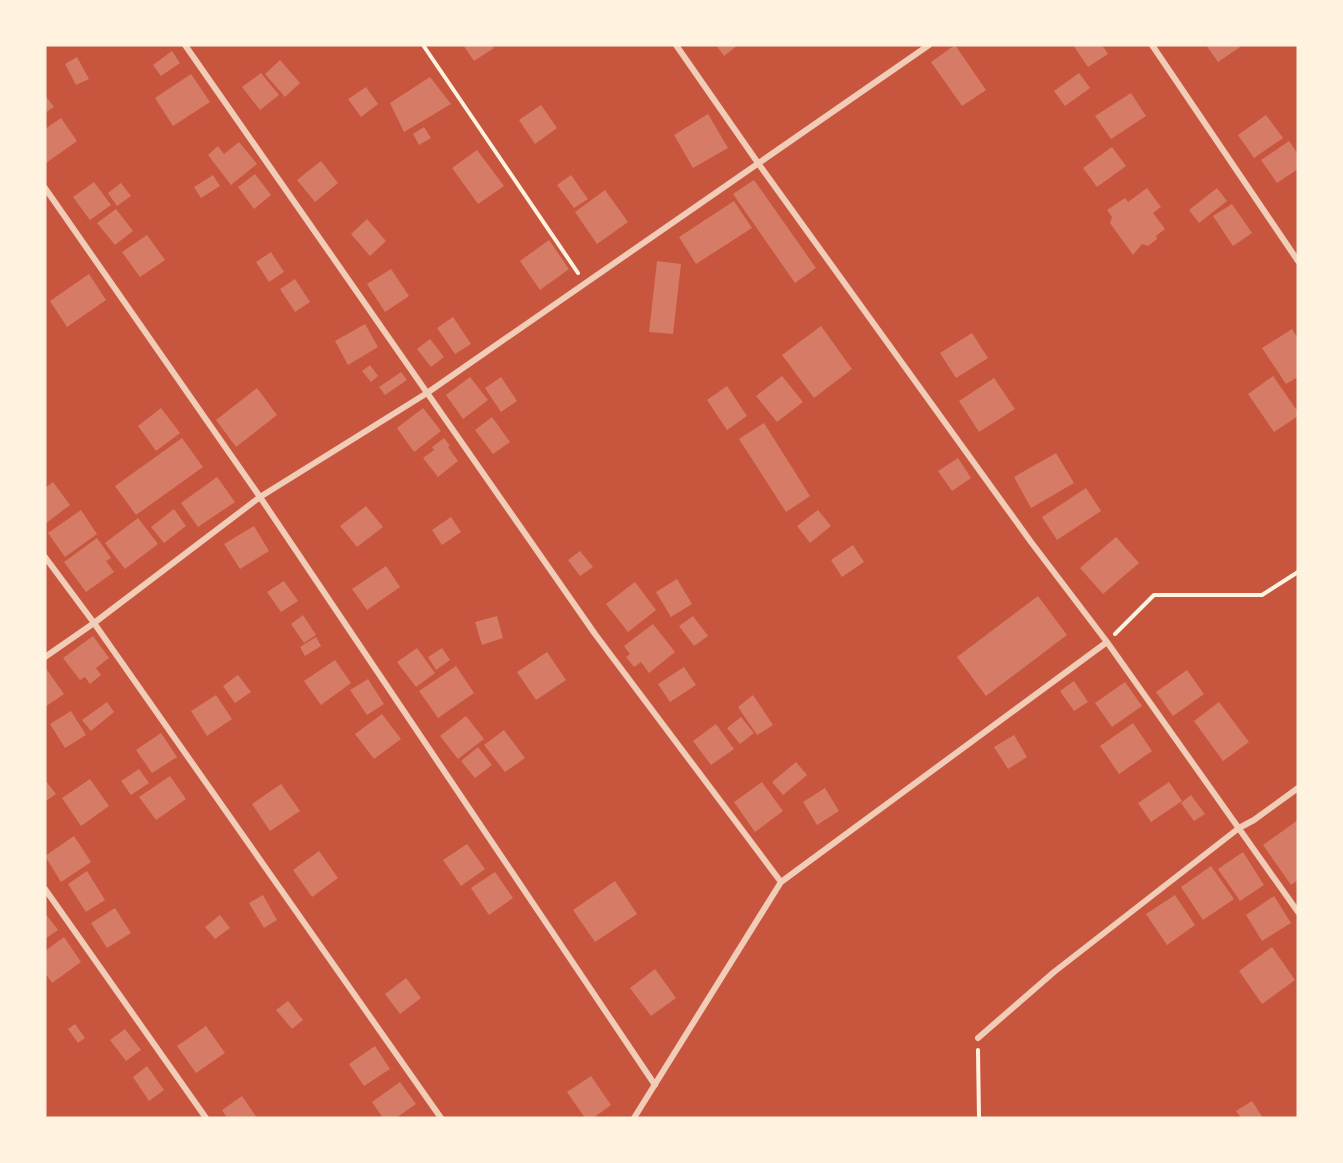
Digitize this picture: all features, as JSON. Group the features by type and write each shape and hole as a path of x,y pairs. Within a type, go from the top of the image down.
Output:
{"street":[{"path":"185,45 595,633 781,882"},
{"path":"676,45 1030,542 1107,642 1298,912"},
{"path":"912,45 918,53"},
{"path":"45,657 94,623 260,497 427,393 929,45"},
{"path":"1152,45 1298,261"},
{"path":"45,188 260,497 655,1085"},
{"path":"45,557 94,623 441,1118"},
{"path":"634,1118 781,882 1107,642"},
{"path":"978,1038 1054,972 1239,828 1298,788"},
{"path":"45,889 206,1118"}],"path":[{"path":"423,45 585,283"},
{"path":"1107,642 1154,595 1262,595 1298,572"},
{"path":"978,1038 979,1118"}],"building":[{"path":"463,45 492,45 494,48 474,61"},
{"path":"716,45 738,45 724,56"},
{"path":"955,45 986,90 962,106 931,62"},
{"path":"1073,45 1102,45 1108,54 1088,67"},
{"path":"1206,45 1243,45 1218,62"},
{"path":"172,51 180,63 161,76 153,65"},
{"path":"77,57 89,79 76,85 65,64"},
{"path":"280,60 300,83 285,97 265,74"},
{"path":"261,73 279,95 260,110 242,87"},
{"path":"1079,73 1090,88 1065,106 1054,91"},
{"path":"191,74 210,102 173,126 155,98"},
{"path":"430,77 451,104 404,132 390,103"},
{"path":"366,87 378,104 361,117 348,99"},
{"path":"1131,93 1146,116 1111,139 1095,116"},
{"path":"45,95 54,107 45,113"},
{"path":"541,105 557,128 535,144 519,120"},
{"path":"708,114 728,148 693,168 674,135"},
{"path":"1266,115 1283,138 1254,158 1238,135"},
{"path":"61,118 77,141 46,163 45,129"},
{"path":"424,127 431,138 419,145 413,134"},
{"path":"1289,141 1298,154 1298,169 1277,183 1261,160"},
{"path":"239,142 257,164 231,185 208,155 218,146 224,154"},
{"path":"1112,147 1126,166 1097,187 1083,168"},
{"path":"477,150 504,186 478,204 452,168"},
{"path":"321,161 338,183 315,202 297,180"},
{"path":"255,174 271,195 254,209 238,187"},
{"path":"213,175 220,186 201,198 194,187"},
{"path":"571,175 588,199 574,208 557,185"},
{"path":"754,180 816,268 795,283 733,194"},
{"path":"94,182 111,205 90,220 73,197"},
{"path":"121,183 131,196 117,206 108,193"},
{"path":"1147,188 1161,207 1153,213 1165,229 1148,246 1142,244 1133,255 1110,223 1112,217 1107,210 1125,198 1128,202"},
{"path":"1217,188 1227,201 1199,223 1189,210"},
{"path":"605,190 628,222 597,244 575,212"},
{"path":"734,201 752,228 696,264 679,237"},
{"path":"1232,204 1252,233 1233,246 1213,216"},
{"path":"116,209 133,231 115,245 97,223"},
{"path":"367,219 386,241 370,256 351,234"},
{"path":"147,235 165,260 140,277 122,252"},
{"path":"549,240 569,269 540,290 520,261"},
{"path":"271,252 284,272 269,282 256,262"},
{"path":"657,261 681,264 673,334 649,332"},
{"path":"391,269 409,296 385,312 367,284"},
{"path":"89,274 106,300 67,327 50,301"},
{"path":"295,279 310,302 295,312 280,289"},
{"path":"453,317 471,344 455,354 437,328"},
{"path":"365,324 378,347 348,365 335,341"},
{"path":"821,326 852,369 814,398 782,355"},
{"path":"1292,329 1298,339 1298,377 1286,384 1262,348"},
{"path":"972,333 988,358 956,378 940,353"},
{"path":"430,339 444,357 431,367 417,349"},
{"path":"370,365 378,376 371,382 362,371"},
{"path":"401,372 407,380 385,395 379,387"},
{"path":"782,376 803,402 777,422 756,396"},
{"path":"1273,376 1298,412 1298,416 1274,432 1248,394"},
{"path":"470,377 488,400 463,419 446,395"},
{"path":"501,377 517,401 501,412 485,388"},
{"path":"994,378 1015,409 979,432 959,401"},
{"path":"727,386 747,416 727,430 707,400"},
{"path":"257,388 277,415 236,447 216,420"},
{"path":"161,408 180,433 156,451 138,426"},
{"path":"423,408 441,431 414,452 397,428"},
{"path":"492,417 510,442 493,454 475,430"},
{"path":"764,423 810,496 786,512 739,439"},
{"path":"182,438 203,467 136,515 115,486"},
{"path":"444,438 458,461 438,477 423,458"},
{"path":"1056,453 1074,483 1031,508 1014,477"},
{"path":"958,458 971,478 952,491 938,471"},
{"path":"217,477 235,502 198,527 181,503"},
{"path":"53,482 70,505 45,524 45,488"},
{"path":"1086,488 1101,511 1057,540 1042,517"},
{"path":"366,506 383,527 357,547 340,526"},
{"path":"174,509 186,526 164,543 151,527"},
{"path":"81,510 97,534 65,557 48,533"},
{"path":"818,510 831,526 810,543 797,526"},
{"path":"451,517 461,532 442,545 432,530"},
{"path":"138,518 158,544 125,569 105,543"},
{"path":"254,526 269,551 240,569 224,544"},
{"path":"1116,537 1139,563 1103,594 1080,568"},
{"path":"97,538 111,558 106,561 114,572 86,592 64,562"},
{"path":"853,545 864,562 842,577 831,560"},
{"path":"580,551 593,567 580,576 568,560"},
{"path":"386,566 400,587 367,610 352,589"},
{"path":"677,579 692,604 671,617 656,592"},
{"path":"284,581 298,601 281,612 267,592"},
{"path":"635,582 656,610 628,632 606,604"},
{"path":"1038,596 1067,635 986,696 957,657"},
{"path":"303,615 316,635 304,643 291,624"},
{"path":"497,616 503,638 482,645 475,622"},
{"path":"693,616 708,636 694,646 679,626"},
{"path":"653,624 675,652 649,673 641,662 634,667 626,657 630,654 624,646"},
{"path":"93,636 109,658 96,668 101,675 90,684 85,677 80,680 63,658"},
{"path":"316,637 321,646 305,656 300,647"},
{"path":"417,648 435,673 416,687 397,662"},
{"path":"442,648 450,660 436,670 428,657"},
{"path":"547,652 566,680 536,700 517,672"},
{"path":"335,660 351,683 321,705 304,681"},
{"path":"456,666 474,693 438,718 419,691"},
{"path":"45,667 64,694 45,707"},
{"path":"684,667 696,685 670,702 658,684"},
{"path":"1187,670 1204,694 1173,716 1156,692"},
{"path":"238,675 251,692 235,703 223,686"},
{"path":"368,679 384,704 367,715 350,690"},
{"path":"1074,681 1088,702 1074,711 1060,691"},
{"path":"1125,682 1142,706 1112,727 1095,703"},
{"path":"216,695 232,719 207,736 191,711"},
{"path":"753,695 773,725 757,735 738,707"},
{"path":"107,702 114,712 91,731 82,720"},
{"path":"1219,702 1249,742 1223,761 1194,721"},
{"path":"71,711 86,735 65,748 50,724"},
{"path":"382,714 401,739 374,759 355,734"},
{"path":"466,716 484,739 458,759 440,736"},
{"path":"741,717 754,733 740,744 727,728"},
{"path":"1133,723 1152,751 1119,774 1100,746"},
{"path":"716,724 734,749 711,765 693,741"},
{"path":"504,730 525,758 505,772 484,745"},
{"path":"161,733 177,757 152,773 136,750"},
{"path":"1014,735 1027,757 1008,769 994,747"},
{"path":"478,747 492,765 475,778 461,761"},
{"path":"796,762 807,775 783,795 772,782"},
{"path":"139,769 149,783 131,795 121,781"},
{"path":"170,776 186,799 156,820 139,797"},
{"path":"90,779 109,806 81,826 62,798"},
{"path":"45,780 56,794 46,801 45,800"},
{"path":"762,782 783,811 755,832 734,802"},
{"path":"1169,782 1182,801 1151,822 1138,803"},
{"path":"281,784 300,811 270,831 252,804"},
{"path":"825,788 839,811 817,825 803,802"},
{"path":"1191,795 1205,814 1194,821 1181,803"},
{"path":"1298,820 1298,880 1291,885 1263,845"},
{"path":"74,836 91,862 61,882 45,856"},
{"path":"467,844 485,869 461,886 443,860"},
{"path":"319,851 338,878 312,897 293,870"},
{"path":"1243,852 1264,885 1240,901 1218,869"},
{"path":"1211,866 1234,899 1203,920 1181,887"},
{"path":"87,871 105,900 86,912 68,884"},
{"path":"495,872 513,898 489,915 471,888"},
{"path":"615,881 637,914 595,942 573,910"},
{"path":"263,895 277,920 264,928 249,903"},
{"path":"1175,895 1195,925 1167,945 1146,914"},
{"path":"1274,896 1291,923 1262,941 1246,915"},
{"path":"115,908 131,933 107,948 91,923"},
{"path":"45,913 58,930 45,939"},
{"path":"220,915 230,928 215,939 205,927"},
{"path":"64,937 81,962 52,983 45,973 45,951"},
{"path":"1272,947 1295,980 1262,1004 1239,971"},
{"path":"655,969 676,998 651,1016 630,988"},
{"path":"406,978 421,998 400,1014 385,994"},
{"path":"288,1001 303,1020 292,1029 276,1010"},
{"path":"75,1024 85,1038 78,1043 68,1029"},
{"path":"206,1026 225,1053 196,1073 177,1046"},
{"path":"125,1029 141,1050 126,1061 110,1040"},
{"path":"375,1046 390,1069 364,1086 349,1064"},
{"path":"147,1066 164,1090 149,1101 133,1077"},
{"path":"591,1076 611,1105 593,1118 585,1118 567,1092"},
{"path":"400,1082 416,1104 396,1118 383,1118 372,1102"},
{"path":"242,1096 257,1118 227,1118 222,1110"},
{"path":"1252,1101 1263,1118 1241,1118 1236,1111"}]}
